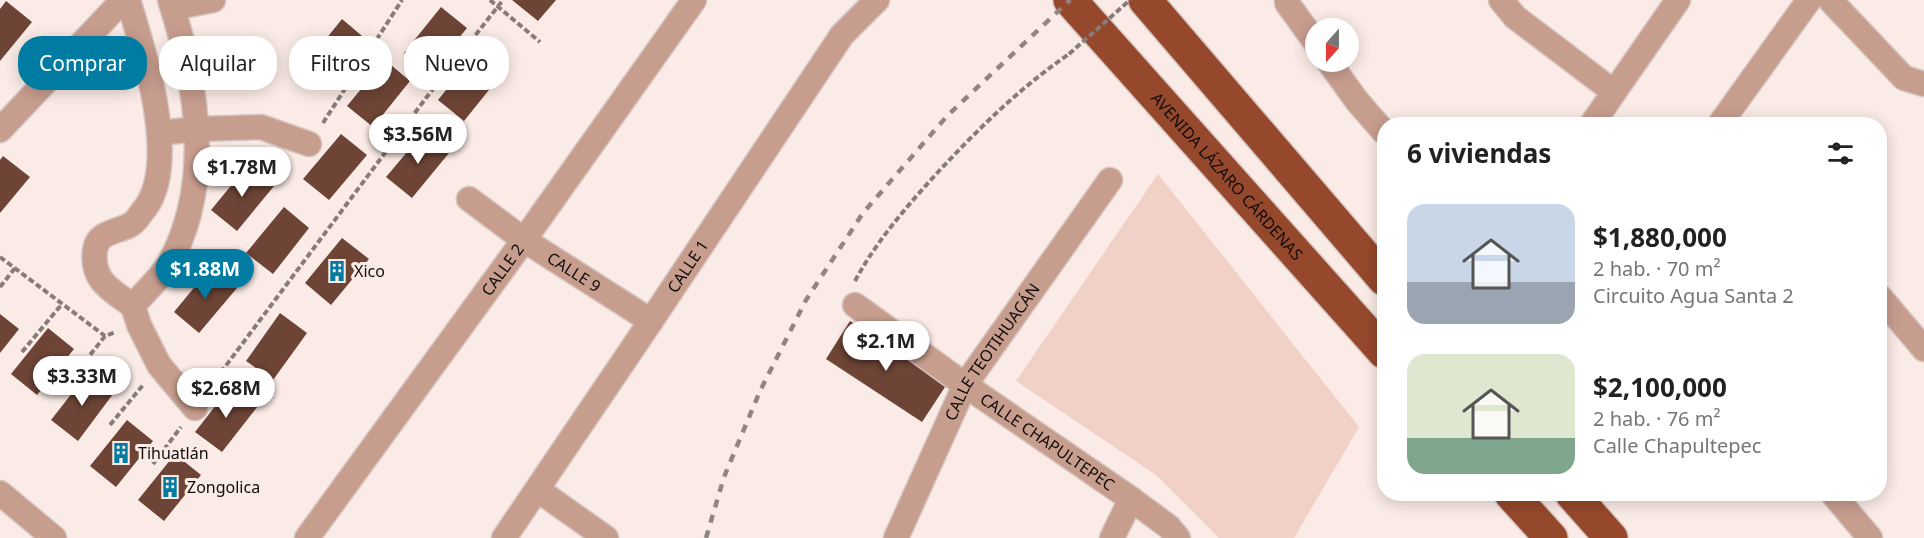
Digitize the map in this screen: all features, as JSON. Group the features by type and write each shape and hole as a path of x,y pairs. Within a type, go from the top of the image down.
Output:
{"highway":[{"name":"AVENIDA LÁZARO CÁRDENAS","path":"1070,0 1377,344"},
{"path":"1144,0 1377,271"},
{"path":"1517,501 1551,538"},
{"path":"1578,501 1611,538"}],"street":[{"path":"0,130 123,0"},
{"path":"128,0 149,67 159,133 159,178 146,208 131,225 107,233 95,247 94,270 106,287 136,315 159,365 195,408"},
{"path":"136,315 168,265 185,229 196,182 197,129 188,68 172,4 213,0"},
{"name":"CALLE 2","path":"307,538 524,240 694,0"},
{"name":"CALLE 1","path":"504,538 842,35 877,0"},
{"path":"1287,0 1305,28"},
{"path":"1501,0 1515,17 1614,92"},
{"path":"1597,117 1678,0"},
{"path":"1729,117 1809,0"},
{"path":"1830,0 1914,81"},
{"path":"1336,72 1377,124"},
{"path":"159,133 197,129 261,128 309,144"},
{"name":"CALLE TEOTIHUACÁN","path":"896,538 965,385 1110,180"},
{"name":"CALLE 9","path":"469,199 524,240 651,321"},
{"name":"CALLE CHAPULTEPEC","path":"855,305 965,385 1131,499 1169,527 1178,538"},
{"path":"1887,305 1924,349"},
{"path":"538,490 606,538"},
{"path":"0,493 54,538"},
{"path":"1112,538 1131,499"},
{"path":"1839,501 1870,538"}],"path":[{"path":"309,144 402,0"},
{"path":"490,0 540,42"},
{"path":"153,464 426,98 503,0"},
{"path":"855,305 851,297 851,286 873,250 963,146 1014,95 1069,54 1130,0"},
{"path":"0,257 105,336"},
{"path":"0,287 15,268"},
{"path":"22,352 63,304"},
{"path":"68,383 105,336 136,315"},
{"path":"111,425 159,365"}],"shaded area":[{"path":"1158,174 1359,427 1294,538 1219,538 1156,475 1016,381"}],"building":[{"path":"512,0 556,0 538,21"},
{"path":"6,1 32,22 18,36 0,61 0,9"},
{"path":"441,7 467,28 461,36 418,36"},
{"path":"342,19 362,36 328,36"},
{"path":"392,66 404,76 404,88 373,127 347,106 360,90 392,90"},
{"path":"446,90 489,90 464,121 438,100"},
{"path":"424,132 449,153 412,198 386,177"},
{"path":"341,134 367,155 329,200 303,179"},
{"path":"3,156 30,177 0,213 0,160"},
{"path":"248,165 274,186 237,231 211,210"},
{"path":"284,207 309,228 273,274 246,253"},
{"name":"Xico","path":"342,238 369,259 331,305 305,283"},
{"path":"211,267 237,288 199,333 174,312"},
{"path":"280,313 307,333 273,380 246,361"},
{"path":"0,314 19,329 0,353"},
{"path":"850,321 947,384 922,422 826,359"},
{"path":"48,328 74,349 37,395 11,374"},
{"path":"87,374 113,394 78,441 51,420"},
{"path":"231,386 258,406 222,452 195,432"},
{"name":"Tihuatlán","path":"127,420 153,441 116,487 90,466"},
{"name":"Zongolica","path":"175,454 201,475 164,521 138,500"}],"railway":[{"path":"706,538 724,477 760,391 806,300 863,213 947,116 1070,0"}],"place":[{"name":"Xico","path":"337,271"},
{"name":"Tihuatlán","path":"121,453"},
{"name":"Zongolica","path":"170,487"}]}
